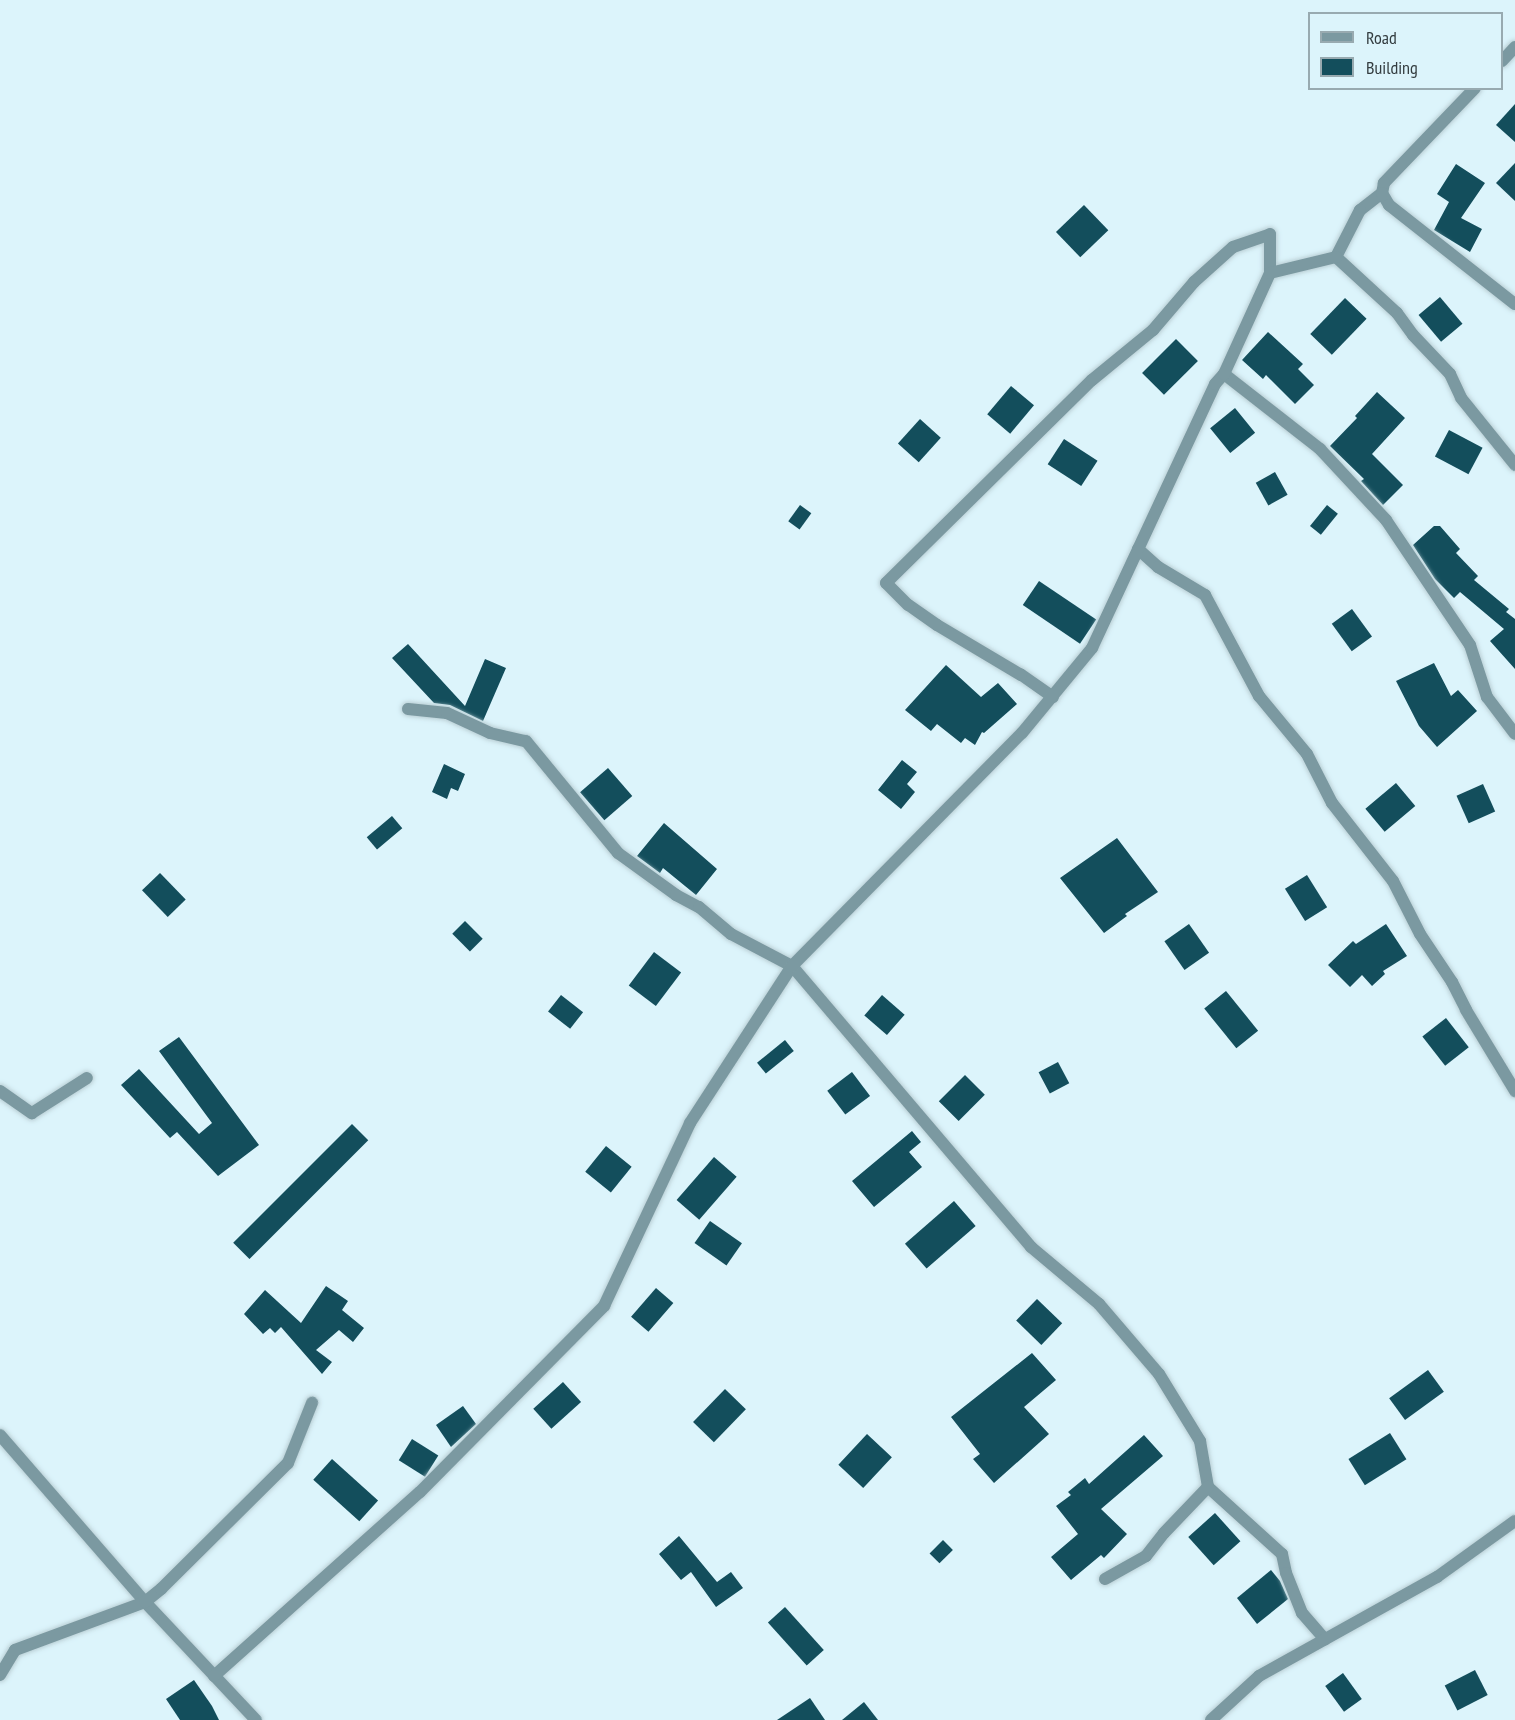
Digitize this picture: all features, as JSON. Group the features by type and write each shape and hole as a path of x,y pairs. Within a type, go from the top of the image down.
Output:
{"street":[{"path":"1503,60 1515,47"},
{"path":"1473,90 1384,183 1382,194 1389,205 1515,304"},
{"path":"1270,273 1336,257 1360,210 1382,194"},
{"path":"214,1676 420,1492 604,1306 690,1123 792,966 1022,734 1053,697 1092,648 1215,384 1224,374 1270,273 1270,234 1233,247 1194,282 1153,330 1092,380 886,583 908,605 937,625 1021,675 1053,697"},
{"path":"1336,257 1397,313 1413,335 1450,374 1461,398 1515,465"},
{"path":"1224,374 1320,449 1386,520 1470,645 1487,697 1515,734"},
{"path":"1138,549 1158,567 1205,595 1259,696 1307,754 1332,803 1393,881 1420,934 1452,982 1466,1010 1515,1090"},
{"path":"408,709 447,713 490,733 526,741 618,853 676,895 699,908 731,934 792,966 1031,1247 1099,1304 1159,1374 1200,1441 1208,1487 1282,1554 1286,1573 1302,1613 1325,1639"},
{"path":"0,1091 32,1113 87,1078"},
{"path":"0,1674 15,1650 145,1602 288,1462 312,1403"},
{"path":"0,1436 145,1602 256,1720"},
{"path":"1106,1579 1146,1556 1164,1533 1208,1487"},
{"path":"1211,1720 1259,1676 1437,1577 1515,1521"}],"building":[{"path":"1515,104 1515,142 1496,125"},
{"path":"1515,163 1515,201 1496,183"},
{"path":"1456,164 1485,183 1461,218 1482,229 1470,252 1434,230 1449,202 1437,194"},
{"path":"1084,205 1108,230 1080,257 1056,232"},
{"path":"1440,297 1462,324 1441,342 1419,315"},
{"path":"1345,298 1367,319 1332,355 1310,334"},
{"path":"1268,332 1303,364 1298,369 1314,385 1295,404 1266,375 1263,379 1242,360"},
{"path":"1176,339 1198,361 1164,395 1142,373"},
{"path":"1011,386 1034,405 1010,434 987,414"},
{"path":"1377,392 1405,418 1372,454 1403,485 1383,505 1361,481 1364,479 1330,446 1357,418 1355,416"},
{"path":"1235,408 1255,433 1230,453 1210,428"},
{"path":"920,419 941,438 919,462 898,444"},
{"path":"1449,430 1483,448 1468,474 1435,456"},
{"path":"1064,439 1098,461 1081,486 1048,464"},
{"path":"1275,472 1288,495 1268,505 1256,483"},
{"path":"800,505 811,513 800,529 788,521"},
{"path":"1327,505 1338,514 1321,535 1310,526"},
{"path":"1434,526 1440,526 1460,549 1456,553 1478,576 1474,580 1509,609 1506,612 1515,619 1515,669 1490,641 1504,629 1460,592 1454,598 1435,579 1413,545"},
{"path":"1039,581 1096,620 1080,644 1023,605"},
{"path":"1352,609 1372,637 1352,651 1332,624"},
{"path":"408,644 465,706 485,659 506,668 483,721 450,705 434,703 392,658"},
{"path":"1434,663 1451,696 1458,690 1477,711 1437,747 1419,726 1396,681"},
{"path":"946,665 981,697 998,683 1017,704 984,733 982,732 975,745 965,738 961,743 937,724 931,731 905,710"},
{"path":"902,760 917,772 907,784 915,792 901,809 878,790"},
{"path":"444,764 465,774 458,791 451,788 447,799 432,792"},
{"path":"608,768 632,796 604,820 580,792"},
{"path":"1396,783 1415,806 1385,832 1365,809"},
{"path":"1483,784 1495,811 1469,823 1457,796"},
{"path":"392,816 402,828 377,849 367,837"},
{"path":"664,823 717,869 696,895 663,868 660,873 637,856"},
{"path":"1117,838 1158,892 1125,914 1127,916 1104,933 1060,878"},
{"path":"160,873 186,900 168,917 142,890"},
{"path":"1307,875 1327,907 1305,921 1285,889"},
{"path":"465,921 483,939 470,951 452,934"},
{"path":"1189,924 1209,953 1185,970 1164,941"},
{"path":"1386,924 1407,956 1383,971 1385,974 1372,986 1362,975 1350,987 1328,965 1353,941 1356,944"},
{"path":"654,952 681,972 656,1006 629,986"},
{"path":"1226,991 1258,1031 1236,1048 1204,1009"},
{"path":"561,995 583,1012 570,1029 548,1012"},
{"path":"882,995 905,1015 887,1035 864,1015"},
{"path":"1446,1018 1469,1047 1445,1066 1422,1036"},
{"path":"179,1037 259,1145 218,1176 177,1132 170,1138 121,1085 139,1069 199,1134 212,1123 159,1051"},
{"path":"785,1040 794,1051 766,1074 757,1063"},
{"path":"1058,1062 1069,1083 1050,1094 1039,1072"},
{"path":"852,1072 870,1096 845,1115 827,1091"},
{"path":"965,1075 985,1095 959,1121 939,1101"},
{"path":"352,1124 368,1140 249,1259 233,1243"},
{"path":"912,1131 921,1142 909,1152 922,1167 874,1207 852,1181"},
{"path":"606,1146 632,1167 611,1192 585,1172"},
{"path":"714,1157 737,1177 699,1220 677,1200"},
{"path":"954,1201 976,1226 927,1269 905,1244"},
{"path":"710,1221 742,1243 726,1265 695,1243"},
{"path":"326,1286 348,1301 342,1310 364,1328 353,1342 339,1330 316,1350 332,1362 322,1374 281,1327 275,1333 270,1328 263,1334 244,1314 265,1290 301,1323"},
{"path":"656,1288 673,1303 648,1332 631,1317"},
{"path":"1037,1299 1062,1323 1041,1345 1016,1321"},
{"path":"1032,1353 1056,1380 1024,1407 1049,1434 994,1483 973,1459 980,1454 951,1417"},
{"path":"1428,1370 1444,1392 1405,1420 1389,1398"},
{"path":"563,1382 581,1402 551,1429 533,1409"},
{"path":"725,1389 746,1409 714,1442 693,1422"},
{"path":"463,1406 476,1424 451,1447 436,1425"},
{"path":"1390,1433 1406,1459 1365,1485 1348,1459"},
{"path":"867,1434 892,1457 863,1488 838,1465"},
{"path":"1144,1435 1163,1456 1101,1509 1127,1534 1104,1558 1101,1555 1071,1580 1051,1557 1078,1534 1056,1506 1071,1495 1068,1492 1085,1478 1089,1484"},
{"path":"412,1439 438,1455 425,1477 399,1460"},
{"path":"332,1459 378,1500 359,1521 313,1480"},
{"path":"1215,1513 1240,1541 1214,1565 1188,1537"},
{"path":"679,1536 717,1582 731,1572 743,1588 716,1607 691,1572 681,1580 659,1554"},
{"path":"943,1540 953,1550 939,1563 930,1553"},
{"path":"1271,1570 1280,1581 1288,1599 1257,1624 1237,1598"},
{"path":"785,1607 824,1650 807,1665 768,1622"},
{"path":"1475,1670 1488,1695 1457,1710 1445,1685"},
{"path":"1343,1673 1362,1699 1344,1712 1325,1686"},
{"path":"194,1680 219,1720 180,1720 166,1699"},
{"path":"810,1698 825,1720 777,1720"},
{"path":"864,1702 878,1720 842,1720"}]}
